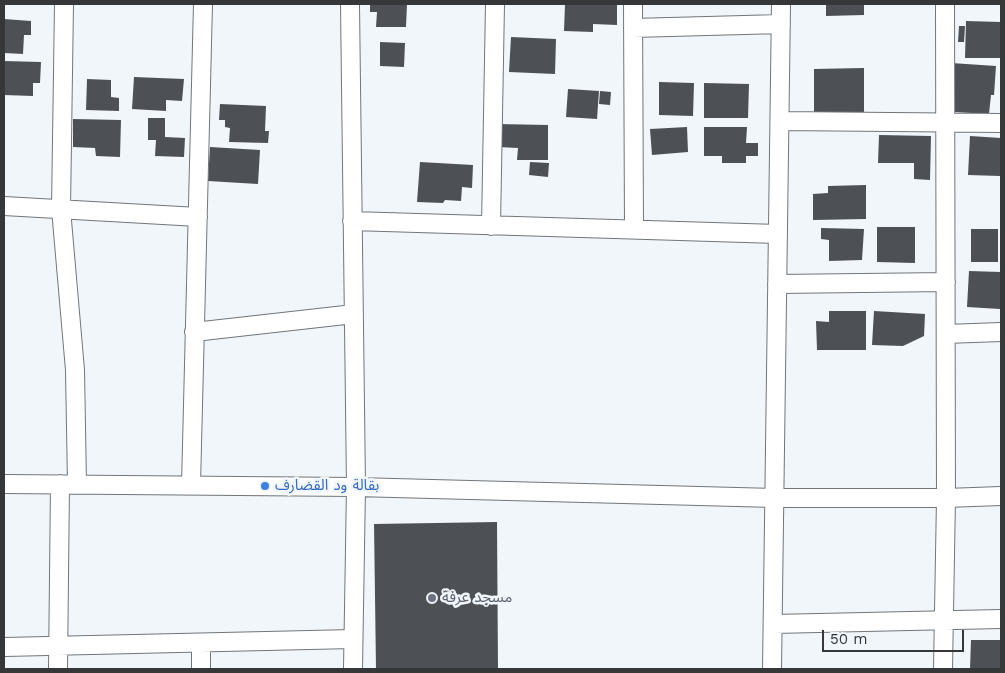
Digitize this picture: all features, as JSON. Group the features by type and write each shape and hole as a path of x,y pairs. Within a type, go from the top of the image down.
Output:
{"street":[{"path":"58,669 75,370 61,209 64,4"},
{"path":"191,485 203,4"},
{"path":"350,4 356,487 353,669"},
{"path":"490,226 494,4"},
{"path":"633,4 634,228"},
{"path":"772,669 781,4"},
{"path":"943,669 946,498 946,4"},
{"path":"633,28 781,24"},
{"path":"780,121 1001,123"},
{"path":"4,206 198,217"},
{"path":"352,221 490,226 634,228 778,234"},
{"path":"777,284 946,282"},
{"path":"194,332 354,314"},
{"path":"946,334 1001,332"},
{"path":"4,484 356,487 775,498 946,498 1001,496"},
{"path":"773,624 1001,619"},
{"path":"4,647 58,648 353,639"},
{"path":"200,644 201,669"}],"building":[{"path":"370,4 407,4 406,27 376,27 377,12 370,12"},
{"path":"565,4 617,4 617,25 593,24 593,32 564,31"},
{"path":"826,4 864,4 864,15 826,16"},
{"path":"4,19 31,21 31,35 24,35 23,54 4,53"},
{"path":"966,21 1001,22 1001,58 965,58"},
{"path":"959,26 965,26 964,42 958,42"},
{"path":"511,37 556,39 555,74 509,72"},
{"path":"380,42 405,43 404,67 380,66"},
{"path":"4,61 41,62 40,83 33,83 33,96 4,95"},
{"path":"951,63 996,66 994,95 991,95 989,114 954,112 955,93 949,93"},
{"path":"864,68 864,114 814,114 814,69"},
{"path":"134,77 184,79 182,101 166,100 166,111 132,109"},
{"path":"87,79 111,80 111,97 119,98 119,111 86,110"},
{"path":"659,82 694,83 693,116 659,115"},
{"path":"704,83 749,84 748,118 704,118"},
{"path":"568,89 599,91 597,119 566,117"},
{"path":"600,91 611,92 610,105 599,104"},
{"path":"220,104 266,106 265,131 269,131 268,143 229,142 230,128 225,127 225,120 219,120"},
{"path":"148,118 165,118 165,137 185,138 184,157 155,156 156,140 148,140"},
{"path":"73,119 121,120 120,157 96,156 95,148 73,147"},
{"path":"497,124 548,125 548,160 517,160 518,148 497,147"},
{"path":"687,127 688,152 652,155 650,129"},
{"path":"704,127 747,127 746,143 758,143 758,156 746,156 746,163 722,163 722,156 704,156"},
{"path":"879,135 931,136 930,180 914,179 914,163 878,163"},
{"path":"970,136 1001,138 1000,176 968,175"},
{"path":"210,147 260,150 258,184 208,181"},
{"path":"420,162 473,165 472,188 462,187 461,201 445,200 443,203 417,202"},
{"path":"530,162 549,163 548,177 529,175"},
{"path":"866,185 866,219 813,220 813,194 828,193 828,186"},
{"path":"877,227 915,227 915,263 877,262"},
{"path":"821,228 864,229 862,260 829,261 829,240 821,239"},
{"path":"971,229 998,229 998,262 971,262"},
{"path":"969,271 1001,272 1000,309 967,307"},
{"path":"829,311 866,311 866,350 817,350 816,321 829,322"},
{"path":"874,311 925,314 924,336 903,346 872,345"},
{"path":"497,522 498,669 376,669 374,524"},
{"path":"971,640 1001,640 1001,669 970,669"}],"place":[{"name":"بقالة ود القضارف","path":"265,486"},
{"name":"مسجد عرفة","path":"432,598"}]}
